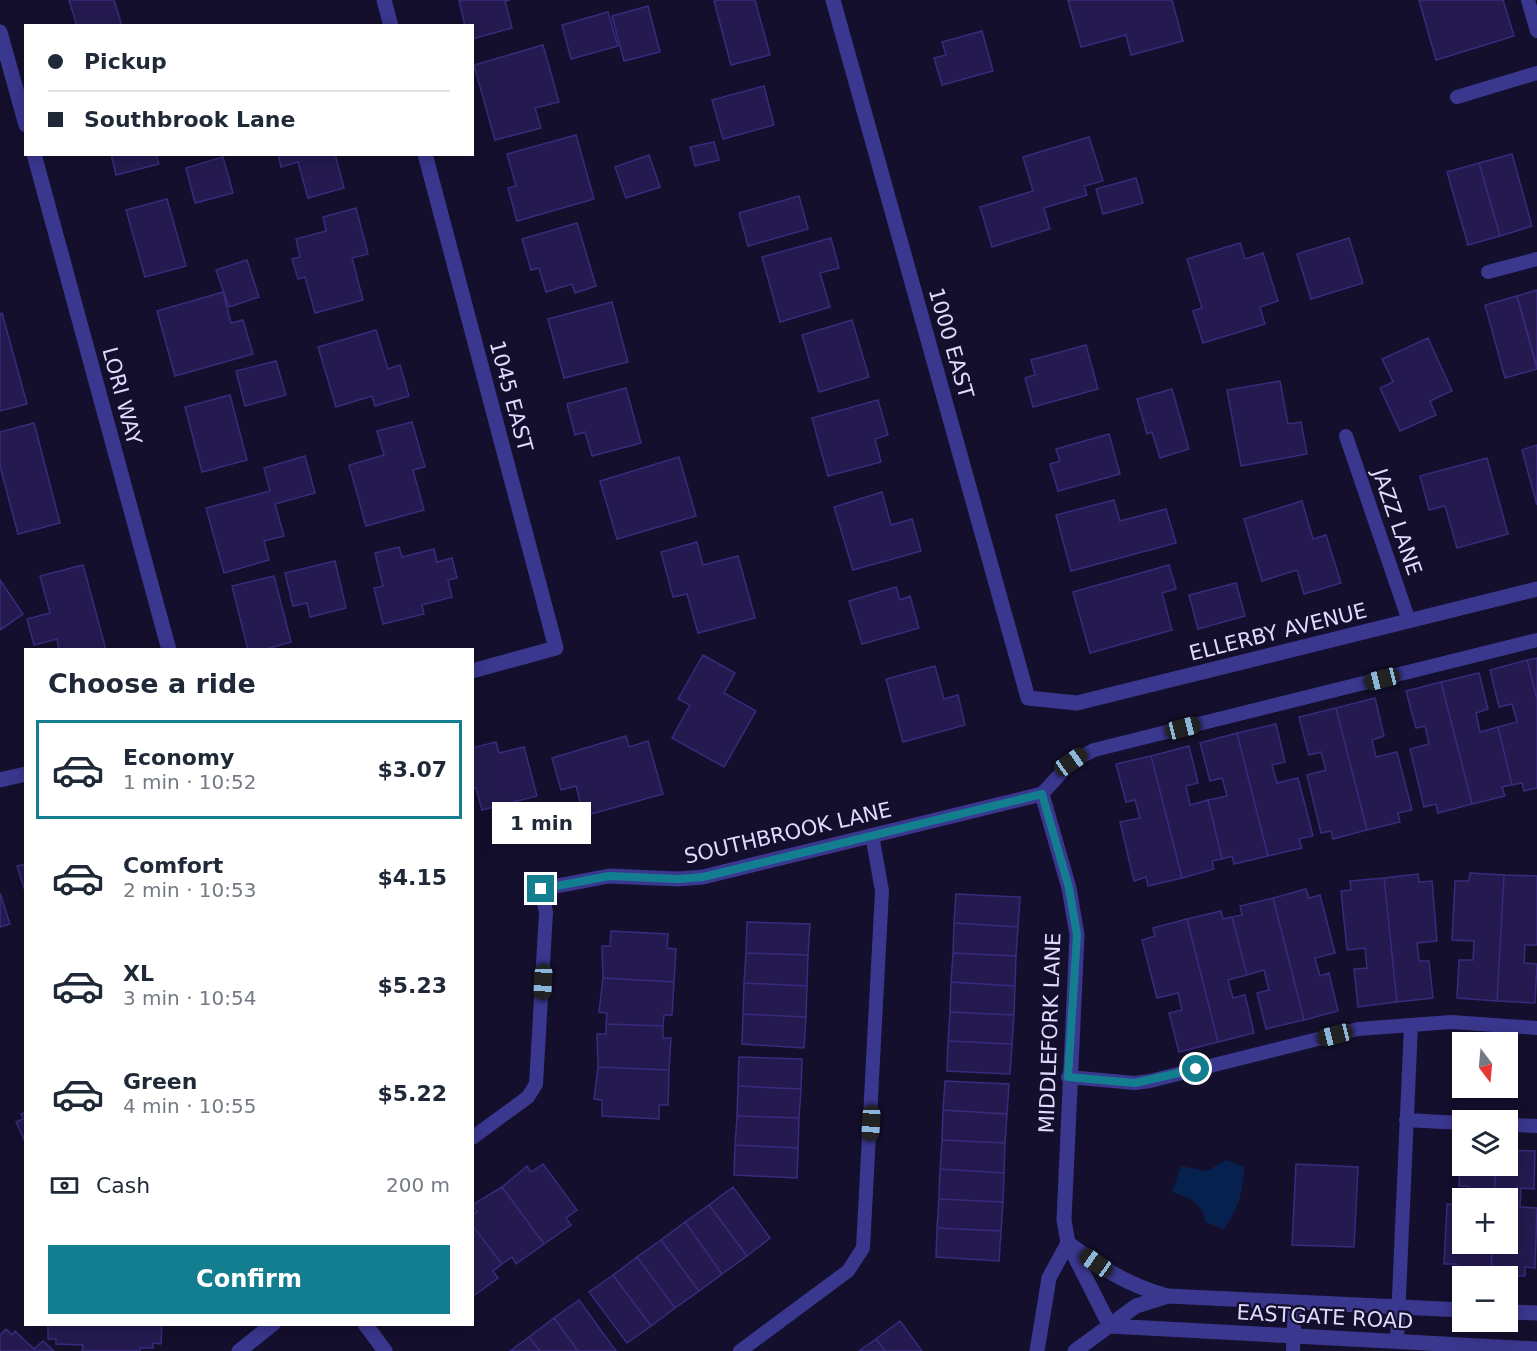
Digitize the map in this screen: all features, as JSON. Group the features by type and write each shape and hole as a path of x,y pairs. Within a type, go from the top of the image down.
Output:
{"street":[{"path":"384,0 390,24"},
{"name":"1000 EAST","path":"834,0 1028,698"},
{"path":"0,32 24,118"},
{"name":"LORI WAY","path":"35,156 168,648"},
{"name":"1045 EAST","path":"426,156 555,648 474,670"},
{"name":"ELLERBY AVENUE","path":"1028,698 1077,703 1537,589"},
{"path":"0,780 24,774"},
{"name":"SOUTHBROOK LANE","path":"541,889 609,876 678,879 703,877 1042,794"},
{"name":"MIDDLEFORK LANE","path":"1042,794 1069,888 1077,935 1068,1077 1064,1220 1068,1243 1110,1326"},
{"path":"1037,1351 1049,1278 1068,1243"},
{"name":"EASTGATE ROAD","path":"1068,1243 1136,1287 1168,1296 1452,1310"},
{"name":"EASTGATE ROAD","path":"1075,1351 1136,1306 1168,1296"},
{"path":"1518,1312 1537,1313"},
{"path":"239,1351 270,1326"},
{"path":"366,1326 385,1351"},
{"name":"EASTGATE ROAD","path":"1110,1326 1293,1344 1397,1341 1537,1349"}],"lane":[{"path":"1528,0 1537,31"},
{"path":"1457,98 1537,73"},
{"path":"1488,272 1537,259"},
{"name":"JAZZ LANE","path":"1346,436 1409,621"},
{"path":"1042,794 1071,762 1094,750 1537,640"},
{"path":"741,1351 848,1271 863,1248 882,891 872,835"},
{"path":"474,1137 528,1097 537,1084 546,912 541,889"},
{"path":"1068,1077 1135,1083 1150,1081 1358,1029 1451,1022 1537,1028"},
{"path":"1397,1341 1411,1025"},
{"path":"1406,1120 1452,1122"},
{"path":"1518,1125 1537,1126"},
{"path":"1293,1344 1295,1302"}],"water":[{"path":"1226,1160 1244,1166 1239,1199 1224,1229 1205,1222 1198,1205 1172,1192 1181,1166 1207,1171"}],"building":[{"path":"69,0 114,0 121,24 76,24"},
{"path":"459,0 510,0 505,1 512,28 474,38 474,24 465,24"},
{"path":"755,0 770,55 731,65 714,1"},
{"path":"1068,0 1172,0 1183,41 1131,55 1126,35 1081,47"},
{"path":"1419,0 1503,0 1514,36 1436,60"},
{"path":"648,6 660,52 624,61 612,16"},
{"path":"608,12 618,46 571,59 562,25"},
{"path":"982,31 993,71 942,85 934,58 946,55 942,42"},
{"path":"543,45 559,102 535,108 541,128 495,140 474,65"},
{"path":"764,86 774,125 723,139 712,100"},
{"path":"576,135 594,199 517,221 508,188 516,186 507,154"},
{"path":"1089,137 1103,181 1084,186 1087,195 1044,208 1050,229 992,247 980,207 1033,191 1023,157"},
{"path":"714,142 719,160 695,166 690,147"},
{"path":"1512,154 1532,226 1500,236 1479,163"},
{"path":"649,155 660,187 626,198 615,167"},
{"path":"111,156 157,156 159,164 116,175"},
{"path":"278,156 336,156 344,188 308,198 298,162 281,167"},
{"path":"223,157 233,193 195,203 186,168"},
{"path":"1479,163 1500,236 1468,245 1447,172"},
{"path":"1136,178 1143,203 1103,214 1096,189"},
{"path":"799,196 808,229 748,246 739,213"},
{"path":"167,199 186,266 145,277 126,210"},
{"path":"356,208 368,254 352,258 363,300 315,313 305,277 298,279 292,259 300,257 296,239 326,231 323,217"},
{"path":"577,223 596,286 575,293 572,284 546,292 539,268 531,270 522,239"},
{"path":"831,238 839,268 820,273 830,307 780,322 762,257"},
{"path":"1349,238 1363,283 1311,299 1297,254"},
{"path":"1240,243 1245,259 1263,253 1278,301 1260,307 1265,324 1203,343 1193,311 1202,308 1187,259"},
{"path":"247,260 259,297 229,307 216,270"},
{"path":"1537,290 1537,367 1517,296"},
{"path":"223,292 231,323 243,320 253,354 175,376 157,311"},
{"path":"1517,296 1537,369 1505,378 1485,305"},
{"path":"612,302 628,362 564,378 548,319"},
{"path":"2,313 27,404 0,411 0,314"},
{"path":"852,320 869,377 819,392 802,335"},
{"path":"376,330 388,369 400,365 409,396 375,406 372,396 336,407 318,347"},
{"path":"1428,338 1452,391 1430,401 1436,415 1400,431 1380,388 1393,382 1382,359"},
{"path":"1086,345 1098,389 1033,407 1025,378 1035,375 1031,360"},
{"path":"276,361 286,395 245,406 236,371"},
{"path":"1280,381 1288,424 1301,422 1307,454 1241,466 1227,390"},
{"path":"626,388 641,443 592,456 585,432 575,435 567,404"},
{"path":"1172,389 1189,449 1160,458 1152,432 1147,434 1137,399"},
{"path":"230,395 247,460 202,472 185,407"},
{"path":"878,400 888,435 875,439 881,462 828,476 812,418"},
{"path":"412,422 425,467 413,470 424,510 366,526 349,465 384,455 377,431"},
{"path":"34,423 60,523 18,534 0,466 0,432"},
{"path":"1109,434 1120,474 1058,491 1050,464 1060,461 1056,449"},
{"path":"1537,445 1537,505 1522,450"},
{"path":"305,456 315,493 275,504 284,536 264,541 269,560 224,573 206,508 270,491 264,468"},
{"path":"679,457 696,516 617,539 600,481"},
{"path":"1487,458 1508,534 1457,548 1445,506 1429,510 1420,476"},
{"path":"882,492 891,525 912,519 921,551 853,570 834,507"},
{"path":"1114,500 1120,521 1166,509 1176,543 1071,571 1056,515"},
{"path":"1302,501 1313,539 1326,535 1341,583 1304,594 1297,570 1262,581 1244,519"},
{"path":"697,542 703,565 738,556 755,618 698,633 687,594 673,597 661,552"},
{"path":"399,547 402,557 434,549 437,562 452,558 457,578 448,580 452,597 422,605 424,614 383,624 374,588 383,586 375,553"},
{"path":"335,561 346,608 310,617 307,603 293,606 285,573"},
{"path":"83,565 105,648 59,648 57,639 34,645 27,619 50,613 40,576"},
{"path":"1169,565 1176,589 1162,593 1172,630 1090,653 1073,592"},
{"path":"274,576 291,642 270,648 248,648 232,586"},
{"path":"0,580 23,614 0,630"},
{"path":"1236,583 1245,616 1198,629 1189,595"},
{"path":"896,587 900,600 910,596 919,628 862,644 849,601"},
{"path":"703,655 735,673 724,693 756,711 724,767 672,738 690,705 678,699"},
{"path":"1537,658 1537,699 1527,660"},
{"path":"1527,660 1537,699 1537,788 1524,791 1522,783 1512,785 1498,727 1517,722 1512,704 1499,707 1490,670"},
{"path":"935,666 944,699 958,695 965,725 903,742 886,679"},
{"path":"1479,673 1488,709 1476,713 1480,732 1498,727 1512,785 1502,787 1505,796 1472,804 1441,682"},
{"path":"1441,682 1472,804 1438,813 1436,804 1424,807 1410,749 1429,744 1425,726 1416,728 1406,691"},
{"path":"1375,698 1384,736 1372,740 1376,757 1397,752 1412,810 1398,813 1400,822 1367,830 1336,708"},
{"path":"1336,708 1367,830 1333,839 1331,831 1321,833 1307,775 1326,770 1321,752 1309,755 1299,717"},
{"path":"1276,724 1285,762 1272,765 1277,783 1298,778 1313,836 1299,839 1302,848 1268,856 1237,733"},
{"path":"1237,733 1268,856 1234,864 1232,856 1222,859 1208,800 1227,796 1222,778 1210,781 1200,743"},
{"path":"626,736 629,747 648,741 663,794 584,816 576,786 561,790 552,758"},
{"path":"496,742 499,753 524,747 537,796 482,810 476,788 474,788 474,748"},
{"path":"1189,746 1198,783 1186,786 1190,805 1208,800 1222,859 1212,861 1214,869 1182,878 1151,756"},
{"path":"1151,756 1182,878 1148,886 1146,877 1134,881 1120,822 1140,818 1135,800 1126,802 1116,764"},
{"path":"24,864 24,888 17,866"},
{"path":"1470,873 1504,875 1497,1001 1457,998 1459,960 1473,960 1474,941 1452,940 1455,881 1469,881"},
{"path":"1418,874 1419,882 1432,881 1437,941 1417,943 1419,961 1429,961 1433,998 1397,1002 1384,878"},
{"path":"1504,875 1537,876 1537,945 1525,945 1524,963 1537,964 1535,1003 1497,1001"},
{"path":"1384,878 1397,1002 1358,1007 1354,969 1367,968 1365,948 1347,950 1341,891 1351,890 1350,881"},
{"path":"1306,889 1309,898 1320,895 1335,953 1315,958 1320,976 1329,973 1338,1011 1304,1020 1273,898"},
{"path":"0,893 10,924 0,927"},
{"path":"956,894 1020,897 1018,927 954,923"},
{"path":"1273,898 1304,1020 1266,1029 1257,993 1269,990 1264,970 1247,975 1232,917 1242,915 1240,906"},
{"path":"1221,911 1223,919 1232,917 1247,975 1228,980 1233,998 1245,995 1254,1033 1218,1042 1187,919"},
{"path":"1187,919 1218,1042 1179,1052 1169,1013 1182,1010 1178,993 1157,998 1142,940 1155,936 1153,928"},
{"path":"747,922 810,924 808,955 746,953"},
{"path":"954,923 1018,927 1016,956 953,953"},
{"path":"611,931 668,934 667,948 676,949 674,982 603,978 602,946 610,946"},
{"path":"746,953 808,955 807,986 744,983"},
{"path":"953,953 1016,956 1015,986 951,982"},
{"path":"603,978 674,982 672,1015 664,1015 663,1026 606,1024 607,1013 599,1012"},
{"path":"951,982 1015,986 1014,1015 950,1012"},
{"path":"744,983 807,986 806,1017 743,1014"},
{"path":"950,1012 1014,1015 1012,1044 948,1041"},
{"path":"743,1014 806,1017 804,1048 742,1044"},
{"path":"606,1024 663,1026 663,1038 671,1038 669,1070 598,1067 597,1034 606,1034"},
{"path":"948,1041 1012,1044 1010,1074 947,1071"},
{"path":"739,1057 802,1059 801,1089 738,1086"},
{"path":"598,1067 669,1070 668,1105 659,1105 659,1119 602,1116 602,1100 594,1099"},
{"path":"945,1081 1009,1084 1007,1114 943,1110"},
{"path":"738,1086 801,1089 799,1118 737,1116"},
{"path":"943,1110 1007,1114 1005,1143 942,1140"},
{"path":"24,1113 24,1140 16,1122 23,1119 21,1114"},
{"path":"737,1116 799,1118 798,1148 735,1145"},
{"path":"942,1140 1005,1143 1004,1173 940,1169"},
{"path":"735,1145 798,1148 797,1178 734,1175"},
{"path":"1518,1150 1535,1151 1534,1189 1521,1188 1520,1207 1537,1208 1535,1268 1525,1267 1525,1276 1518,1276 1518,1266 1491,1266 1492,1254 1518,1254 1518,1188 1495,1188 1495,1176 1518,1176"},
{"path":"543,1164 577,1210 566,1218 571,1225 544,1244 502,1187 527,1166 531,1172"},
{"path":"1296,1164 1358,1167 1354,1247 1292,1245"},
{"path":"940,1169 1004,1173 1003,1202 939,1199"},
{"path":"1460,1176 1495,1176 1495,1188 1459,1186"},
{"path":"502,1187 544,1244 516,1264 512,1257 502,1264 474,1228 474,1214 477,1212 474,1204"},
{"path":"733,1187 770,1238 747,1256 709,1205"},
{"path":"939,1199 1003,1202 1001,1231 937,1228"},
{"path":"1447,1204 1452,1204 1452,1254 1492,1254 1491,1266 1444,1264"},
{"path":"709,1205 747,1256 722,1274 685,1222"},
{"path":"685,1222 722,1274 699,1291 661,1240"},
{"path":"474,1228 502,1264 493,1271 498,1278 474,1296"},
{"path":"937,1228 1001,1231 999,1261 936,1257"},
{"path":"661,1240 699,1291 675,1308 637,1257"},
{"path":"637,1257 675,1308 651,1326 613,1275"},
{"path":"613,1275 651,1326 627,1343 589,1292"},
{"path":"579,1300 616,1351 578,1351 554,1318"},
{"path":"554,1318 578,1351 540,1351 529,1337"},
{"path":"900,1321 922,1351 885,1351 876,1339"},
{"path":"48,1326 162,1326 161,1344 153,1343 153,1348 140,1348 140,1351 82,1351 83,1345 56,1344 56,1339 48,1339"},
{"path":"6,1329 12,1335 15,1331 34,1349 43,1341 54,1351 0,1351 0,1335"},
{"path":"529,1337 540,1351 510,1351"},
{"path":"876,1339 885,1351 859,1351"}],"route":[{"path":"541,889 609,876 678,879 703,877 1042,794 1069,888 1077,935 1068,1077 1135,1083 1196,1069"}]}
